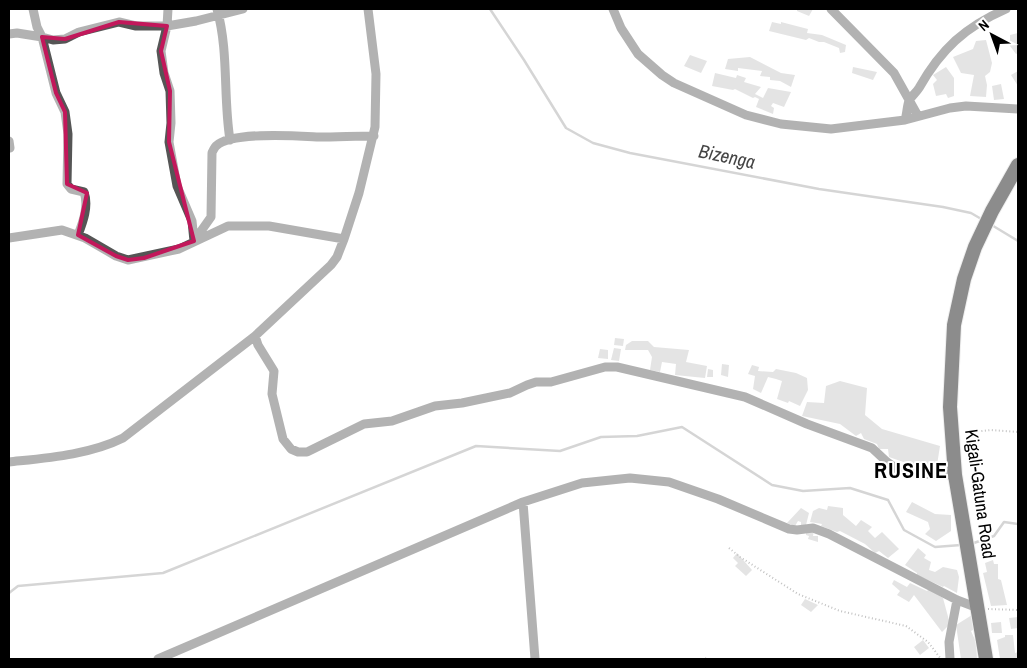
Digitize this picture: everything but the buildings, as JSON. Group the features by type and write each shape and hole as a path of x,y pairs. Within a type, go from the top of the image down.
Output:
{"highway":[{"name":"Kigali-Gatuna Road","path":"986,659 955,475 950,406 954,325 964,279 975,247 992,211 1018,165"}],"street":[{"path":"33,9 56,93 65,112 68,134 68,184 72,188 84,192 86,198 82,225 78,235"},
{"path":"168,9 167,26 161,51 164,73 170,91 171,123 169,142 177,186 192,221 194,241"},
{"path":"9,34 53,40 65,39 79,32 119,22 144,26 167,26 218,12 243,9"},
{"path":"9,462 72,453 110,445 123,438 255,336 338,258 359,193 374,136 376,74 368,9"},
{"path":"613,9 621,28 638,54 662,75 674,83 746,115 781,124 831,129 905,120 966,106 1018,109"},
{"path":"831,9 890,68 918,116"},
{"path":"905,120 909,101 936,60 961,34 991,15 1006,9"},
{"path":"218,12 226,61 227,121 230,140"},
{"path":"194,241 211,217 212,153 215,146 245,137 274,135 374,136"},
{"path":"9,238 62,230 78,235 116,256 128,260 179,248 228,226 269,226 344,239"},
{"path":"255,336 258,345 274,371 272,394 283,440 291,449 298,452 306,452 364,424 392,422 435,406 462,403 510,393 536,382 551,382 605,367 617,367 745,398 806,424 872,448 900,471 955,475"},
{"path":"158,659 523,502 582,483 630,478 669,482 718,498 789,529 813,528 829,534 957,600 978,608"},
{"path":"523,502 535,659"},
{"path":"950,659 950,642 957,600"}],"path":[{"path":"952,435 991,430 1018,432"},
{"path":"729,548 798,594 840,611 906,626 928,642 941,659"},
{"path":"978,608 1018,610"}],"highlighted area":[{"path":"119,22 167,26 161,51 170,91 169,142 194,241 144,258 128,260 116,256 78,235 87,193 67,184 65,112 56,93 42,37 65,39"}],"waterway":[{"name":"Bizenga","path":"490,9 566,128 593,143 630,153 819,189 943,207 971,213 983,220"},
{"name":"Bizenga","path":"990,224 1018,241"},
{"path":"9,593 18,586 163,573 476,446 560,451 601,437 637,436 682,427 772,485 803,491 850,488 888,500 904,530 935,547 961,545"},
{"path":"971,544 994,536 1004,522 1018,524"}],"district":[{"name":"RUSINE","path":"911,470"}]}
